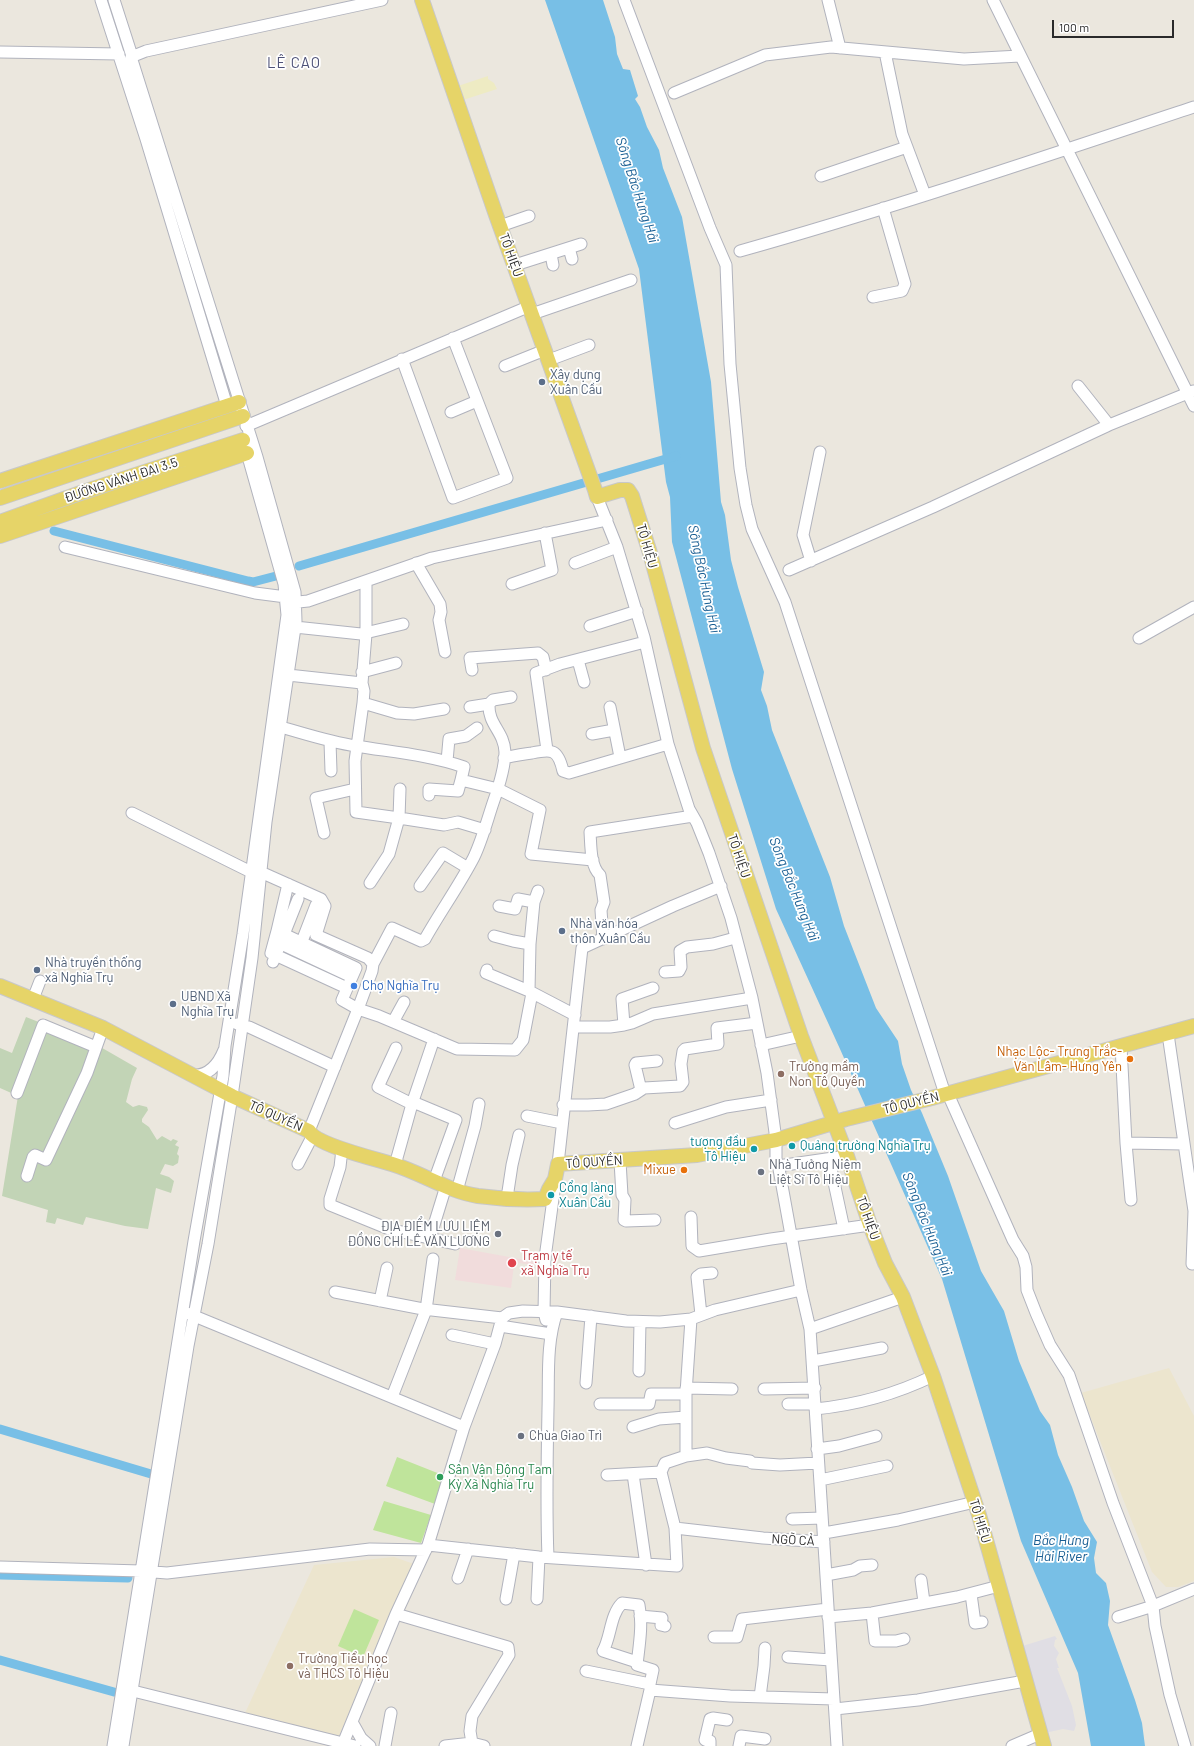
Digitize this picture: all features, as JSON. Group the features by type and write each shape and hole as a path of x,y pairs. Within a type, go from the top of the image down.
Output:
{"main road":[{"name":"TÔ HIỆU","path":"422,0 500,226 596,494 628,490 632,496 650,553 703,748 801,1036 840,1121 847,1156 870,1225 885,1262 903,1297 933,1376 975,1502 1042,1740"},
{"path":"0,481 233,404"},
{"name":"ĐƯỜNG VÀNH ĐAI 3.5","path":"0,497 79,471 244,421"},
{"path":"7,524 51,519 245,446"},
{"name":"ĐƯỜNG VÀNH ĐAI 3.5","path":"7,524 46,505 86,491 245,446"},
{"path":"74,456 91,505"},
{"path":"33,470 51,519"},
{"path":"0,497 7,524 0,536"},
{"name":"TÔ QUYỀN","path":"0,986 103,1028 190,1075 220,1088 232,1096 342,1149 395,1165 445,1186 478,1196 549,1200 549,1189 556,1179 558,1164 697,1155 776,1140 840,1121 947,1094 1194,1026"}],"street":[{"path":"101,0 119,54"},
{"path":"114,0 130,62 233,404 244,421 287,563 294,592 289,601 266,822 255,871 225,1046 224,1063 183,1312 146,1572 127,1689 123,1746"},
{"path":"130,62 146,51 382,0"},
{"path":"624,0 710,228 726,265 730,364 740,468 746,505 752,529 785,602 947,1094 1013,1240 1023,1256 1026,1267 1027,1290 1050,1345 1069,1374 1113,1503 1153,1606 1155,1626 1170,1695 1185,1746"},
{"path":"828,0 840,48"},
{"path":"993,0 1066,150 1191,392 1194,406"},
{"path":"674,93 765,55 831,47 964,59 1020,56"},
{"path":"0,52 119,54 130,62"},
{"path":"885,52 899,122 925,195"},
{"path":"740,251 925,195 1194,107"},
{"path":"821,176 907,147"},
{"path":"874,297 902,291 905,284 883,208"},
{"path":"500,226 528,216"},
{"path":"515,265 551,254 570,254 582,244"},
{"path":"551,254 554,265"},
{"path":"277,727 288,675 295,628 289,601 245,446 241,427 244,421 402,360 452,338 531,310 631,280"},
{"path":"402,360 453,498 506,478 452,338"},
{"path":"505,366 589,345"},
{"path":"1078,386 1109,424"},
{"path":"789,570 933,507 1109,424 1191,392"},
{"path":"451,412 477,401"},
{"path":"811,561 802,535 820,452"},
{"path":"596,494 617,547 637,611 668,744 689,809 721,886 752,998 762,1045 771,1100 776,1140 775,1149 801,1290 810,1329 815,1388 815,1428 824,1537 836,1746"},
{"path":"65,547 205,582 289,601 308,601 366,582 416,563 607,520"},
{"path":"512,584 552,570 545,533"},
{"path":"575,563 617,547"},
{"path":"416,563 440,604 441,612 439,620 445,652"},
{"path":"366,582 366,634 362,678 364,691 356,746 356,812 444,825 458,822 484,830"},
{"path":"1138,638 1194,607"},
{"path":"590,626 637,611"},
{"path":"295,628 366,634 403,624"},
{"path":"547,750 536,673 560,664 645,642"},
{"path":"472,670 470,658 538,653 543,657 546,670"},
{"path":"578,660 584,682"},
{"path":"288,675 362,678 396,663"},
{"path":"470,707 489,704 494,700 511,697"},
{"path":"363,703 397,713 414,714 444,709"},
{"path":"298,1164 358,1009 372,971 373,964 392,928 420,941 425,939 468,868 484,830 498,789 505,752 500,734 490,719 489,704"},
{"path":"610,707 620,757"},
{"path":"277,727 330,742 447,761 464,767 462,780 458,791 429,789 429,795"},
{"path":"447,761 449,739 466,736 477,728"},
{"path":"592,734 614,730"},
{"path":"330,742 331,771"},
{"path":"504,758 547,750 556,754 563,771 566,772 668,744"},
{"path":"462,780 498,789 540,810 531,854 593,860"},
{"path":"324,833 312,799 355,789"},
{"path":"370,883 389,854 399,818 400,789"},
{"path":"132,813 255,871 321,899 325,906 316,935 308,946"},
{"path":"603,939 601,910 604,902 604,896 600,875 597,873 593,860 590,832 693,816"},
{"path":"420,886 444,853 468,868"},
{"path":"146,1572 194,1316 232,1096 242,1025 255,871"},
{"path":"281,929 288,884"},
{"path":"558,1164 563,1104 574,1026 582,948 673,906 721,886"},
{"path":"281,929 328,960 341,966 356,968 342,1000 358,1009 457,1049 515,1050 523,1040 531,992 530,944 536,897 518,899 515,909 499,906"},
{"path":"298,899 281,929 272,953 274,958 320,975 347,988"},
{"path":"299,968 308,946 316,905"},
{"path":"281,929 308,946"},
{"path":"316,935 368,958 373,964"},
{"path":"494,936 530,944"},
{"path":"665,972 679,971 681,966 680,952 687,947 713,944 735,938"},
{"path":"320,975 328,960"},
{"path":"334,981 341,966"},
{"path":"487,970 486,973 531,992 575,1015"},
{"path":"33,999 40,980"},
{"path":"624,1025 622,998 653,988"},
{"path":"574,1026 610,1027 624,1025 653,1014 752,998"},
{"path":"393,1022 404,1002"},
{"path":"229,1023 242,1025 335,1067"},
{"path":"563,1104 606,1104 635,1094 647,1088 673,1087 682,1085 681,1064 683,1051 685,1049 724,1043 717,1028 757,1023"},
{"path":"17,1093 43,1026 96,1047"},
{"path":"27,1176 33,1158 36,1155 46,1160 87,1073 103,1028"},
{"path":"1168,1034 1194,1211 1192,1264"},
{"path":"762,1045 801,1036"},
{"path":"395,1165 434,1039"},
{"path":"190,1075 203,1075 213,1068 220,1059 225,1046"},
{"path":"1121,1046 1126,1143 1131,1200"},
{"path":"396,1048 377,1090 456,1120 445,1186 430,1238"},
{"path":"641,1090 635,1065 636,1063 657,1061"},
{"path":"675,1123 726,1107 771,1100"},
{"path":"445,1186 469,1166 479,1104"},
{"path":"528,1116 562,1123"},
{"path":"508,1198 512,1164 520,1135"},
{"path":"1126,1143 1184,1144"},
{"path":"342,1149 340,1167 330,1199 330,1205 389,1229 455,1244"},
{"path":"778,1166 847,1156"},
{"path":"828,1159 844,1229"},
{"path":"620,1161 622,1195 625,1200 624,1220 655,1220"},
{"path":"549,1200 545,1258 544,1312 551,1329"},
{"path":"692,1217 692,1246 699,1251 870,1225"},
{"path":"392,1397 426,1310 433,1259"},
{"path":"380,1301 387,1268"},
{"path":"686,1456 686,1391 696,1317 697,1277 700,1274 712,1274"},
{"path":"342,1745 393,1619 427,1547 464,1427 495,1344 501,1322 509,1313 516,1311 557,1312 640,1322 660,1322 696,1317 716,1310 801,1290"},
{"path":"335,1292 426,1310 551,1329"},
{"path":"810,1329 903,1297"},
{"path":"183,1312 464,1427"},
{"path":"537,1599 543,1557 547,1505 551,1329 557,1312"},
{"path":"586,1383 591,1316"},
{"path":"639,1371 640,1322"},
{"path":"452,1335 495,1344"},
{"path":"813,1361 882,1348"},
{"path":"788,1404 815,1407 840,1407 891,1393 933,1376"},
{"path":"764,1389 815,1388"},
{"path":"600,1404 649,1404 651,1394 732,1389"},
{"path":"633,1427 659,1419 686,1417"},
{"path":"817,1449 839,1446 876,1436"},
{"path":"0,1567 167,1573 370,1549 427,1547 677,1566 675,1528 661,1472 665,1463 686,1456 707,1453 726,1458 750,1460 752,1463 780,1465 818,1463"},
{"path":"820,1480 886,1466"},
{"path":"607,1475 661,1472"},
{"path":"632,1474 646,1564"},
{"name":"NGÕ CẢ","path":"675,1528 763,1538 824,1537 975,1502"},
{"path":"792,1519 822,1518"},
{"path":"458,1578 468,1549"},
{"path":"506,1599 514,1554"},
{"path":"826,1575 853,1570 860,1566 872,1565"},
{"path":"921,1580 924,1602"},
{"path":"714,1637 737,1638 742,1619 828,1613 872,1613 970,1594 999,1586"},
{"path":"1118,1617 1153,1606 1194,1589"},
{"path":"970,1594 976,1623 982,1622"},
{"path":"637,1662 640,1616 639,1605 622,1603 619,1606 615,1616 603,1651 637,1662 637,1665 653,1670 637,1746"},
{"path":"872,1613 875,1641 896,1641 904,1639"},
{"path":"640,1616 662,1618 661,1625 664,1626"},
{"path":"393,1619 508,1647 509,1654 472,1716 470,1731 472,1743"},
{"path":"760,1697 765,1648"},
{"path":"788,1657 831,1660"},
{"path":"586,1670 650,1687 730,1696 760,1697 834,1704 918,1700 1025,1681"},
{"path":"127,1689 299,1731 342,1745 355,1746"},
{"path":"112,1746 127,1689"},
{"path":"385,1746 391,1713"},
{"path":"710,1746 710,1742 706,1740 710,1719 726,1720"},
{"path":"352,1722 361,1738 370,1746"},
{"path":"739,1746 741,1736 765,1738"},
{"path":"1012,1746 1042,1740"},
{"path":"445,1746 472,1743 484,1746"}],"shaded area":[{"path":"460,1248 542,1263 542,1266 519,1263 514,1265 511,1288 455,1280"},
{"path":"1169,1368 1194,1416 1194,1581 1178,1587 1166,1587 1152,1572 1081,1393"},
{"path":"394,1557 414,1564 338,1738 245,1713 314,1565"},
{"path":"1055,1636 1057,1639 1055,1640 1054,1646 1059,1653 1056,1659 1059,1668 1057,1668 1072,1706 1076,1725 1074,1731 1063,1729 1040,1734 1016,1648"}],"sand":[{"path":"488,76 488,79 494,83 497,89 463,100 458,86"}],"green space":[{"path":"26,1017 97,1045 137,1068 132,1079 126,1102 133,1107 139,1105 147,1107 148,1110 142,1119 142,1122 149,1127 157,1140 162,1136 171,1141 173,1139 178,1141 175,1145 179,1147 177,1154 179,1156 178,1163 173,1166 165,1164 160,1174 169,1177 174,1181 171,1193 156,1188 148,1229 125,1226 86,1217 83,1225 57,1218 55,1224 46,1222 48,1210 2,1196 18,1096 0,1088 0,1048 12,1053"},
{"path":"397,1457 445,1476 435,1504 386,1486"},
{"path":"384,1501 431,1515 421,1543 373,1530"},
{"path":"354,1609 379,1620 363,1657 338,1646"}],"water":[{"name":"Bắc Hưng Hải River","path":"545,0 603,0 615,37 617,54 623,69 630,70 638,96 635,99 659,150 663,168 682,217 711,382 721,502 725,515 731,560 764,672 761,690 767,706 772,730 830,877 844,926 876,1008 898,1041 902,1064 911,1090 948,1176 981,1271 1004,1311 1019,1361 1040,1411 1050,1425 1058,1455 1072,1487 1084,1521 1097,1542 1094,1558 1096,1573 1106,1583 1110,1601 1108,1625 1135,1700 1142,1723 1145,1746 1091,1746 1078,1673 1021,1541 942,1279 776,909 732,769 672,542 670,497 666,482 639,269"}],"waterway":[{"path":"299,566 676,456"},
{"path":"54,531 248,581 253,582 276,576"},
{"path":"0,1429 151,1474"},
{"path":"0,1575 128,1578"},
{"path":"0,1660 114,1692"}],"place":[{"name":"Xây dựng Xuân Cầu","path":"542,382"},
{"name":"Nhà văn hóa thôn Xuân Cầu","path":"562,931"},
{"name":"Nhà truyền thống xã Nghĩa Trụ","path":"37,970"},
{"name":"Chợ Nghĩa Trụ","path":"354,986"},
{"name":"UBND Xã Nghĩa Trụ","path":"173,1004"},
{"name":"Nhạc Lộc- Trưng Trắc- Văn Lâm- Hưng Yên","path":"1130,1059"},
{"name":"Trường mầm Non Tô Quyền","path":"781,1074"},
{"name":"Quảng trường Nghĩa Trụ","path":"792,1146"},
{"name":"tượng đầu Tô Hiệu","path":"754,1149"},
{"name":"Mixue","path":"684,1170"},
{"name":"Nhà Tưởng Niệm Liệt Sĩ Tô Hiệu","path":"761,1172"},
{"name":"Cổng làng Xuân Cầu","path":"551,1195"},
{"name":"ĐỊA ĐIỂM LƯU LIỆM ĐỒNG CHÍ LÊ VĂN LƯƠNG","path":"498,1234"},
{"name":"Trạm y tế xã Nghĩa Trụ","path":"512,1263"},
{"name":"Chùa Giao Trì","path":"521,1436"},
{"name":"Sân Vận Động Tam Kỳ Xã Nghĩa Trụ","path":"440,1477"},
{"name":"Trường Tiểu học và THCS Tô Hiệu","path":"290,1666"}],"district":[{"name":"LÊ CAO","path":"294,63"}],"water label":[{"name":"Sông Bắc Hưng Hải","path":"637,190"},
{"name":"Sông Bắc Hưng Hải","path":"704,579"},
{"name":"Sông Bắc Hưng Hải","path":"794,889"},
{"name":"Sông Bắc Hưng Hải","path":"927,1224"}]}
